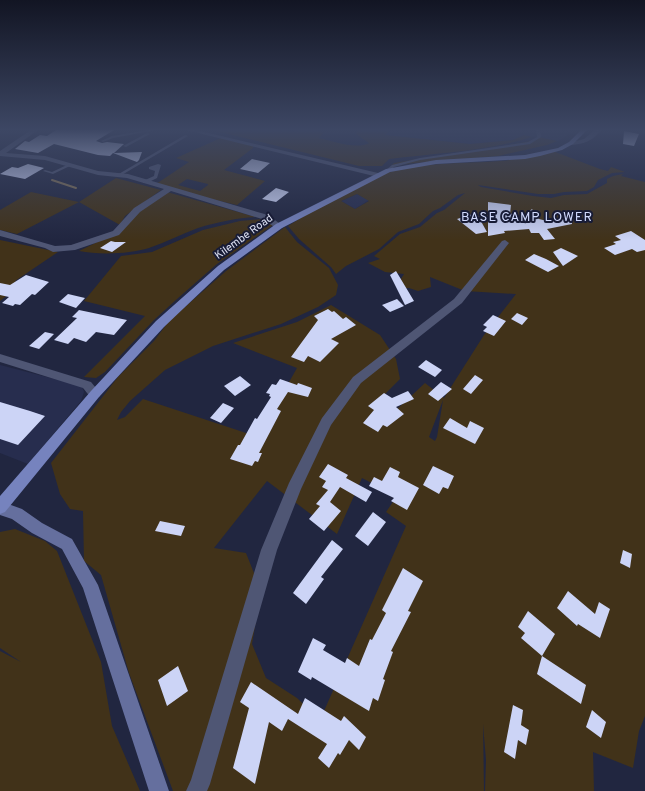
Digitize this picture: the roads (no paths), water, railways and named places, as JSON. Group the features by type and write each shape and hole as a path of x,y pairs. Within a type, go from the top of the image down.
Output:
{"main road":[{"name":"Kilembe Road","path":"0,508 95,394 160,324 221,268 279,226 378,174 388,170 407,167"}],"street":[{"path":"77,167 98,173 119,175 170,189 265,217 279,226"},
{"path":"345,167 378,174"},
{"path":"0,233 48,246 53,249 72,248 116,233 128,222 137,210 170,189"},
{"path":"196,791 211,747 269,550 294,488 326,422 357,380 458,301 505,243"},
{"path":"0,358 87,386 95,394"},
{"path":"0,508 17,514 37,528 66,544 90,585 159,791"}],"lane":[{"path":"45,171 52,173 66,167"},
{"path":"119,175 132,167"},
{"path":"388,170 392,167"},
{"path":"145,182 156,177 157,170"}],"waterway":[{"path":"52,180 76,188"}],"district":[{"name":"BASE CAMP LOWER","path":"527,218"}]}
